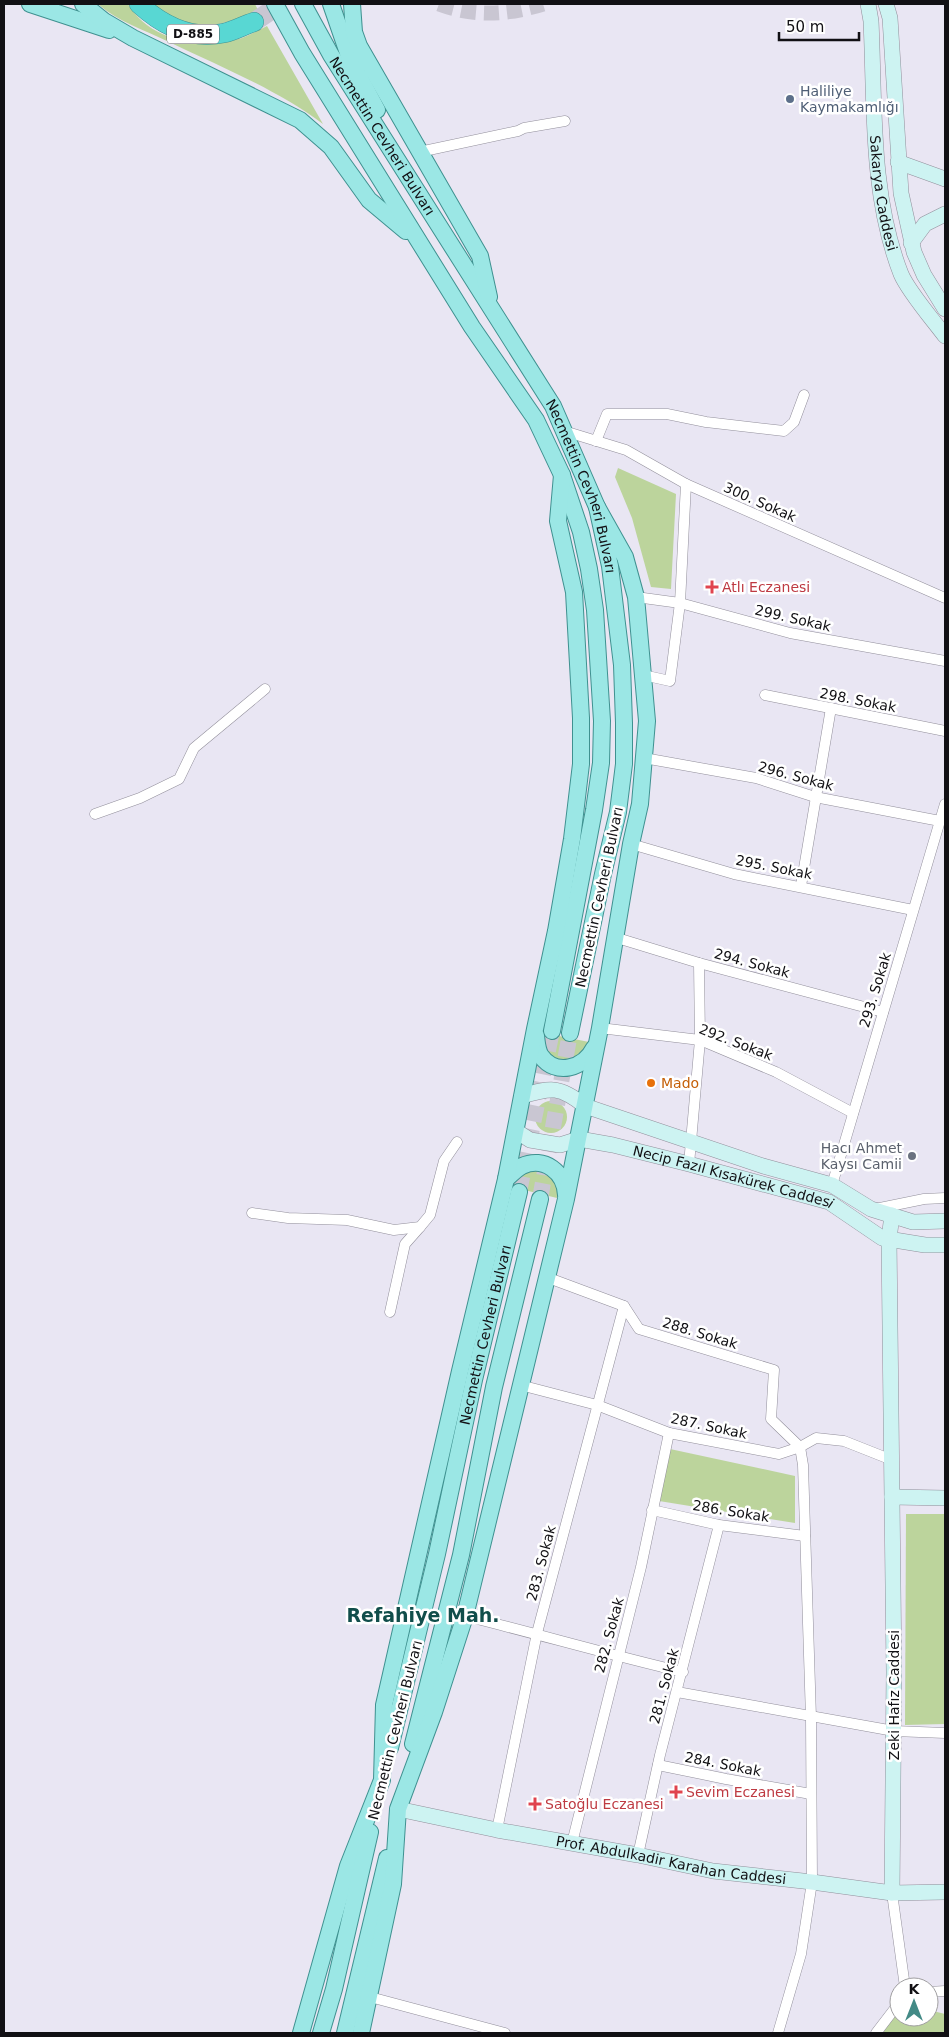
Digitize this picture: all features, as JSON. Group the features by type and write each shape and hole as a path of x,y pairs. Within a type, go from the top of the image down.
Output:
{"highway":[{"name":"D-885","path":"140,4 154,18 173,29 192,33 209,35 225,33 254,22"}],"main road":[{"path":"30,4 133,38"},
{"path":"83,4 104,21 133,38 300,120 331,147 369,200 418,240"},
{"name":"Necmettin Cevheri Bulvarı","path":"275,4 302,53 472,327 536,420 562,476 580,532 589,568 595,610 602,721 601,763 594,810 552,1031"},
{"name":"Necmettin Cevheri Bulvarı","path":"303,4 331,55 548,398 597,507 610,566 620,648 624,764 618,812 602,874 570,1033"},
{"path":"331,4 350,59 376,106 390,148"},
{"path":"352,4 354,32 360,46 480,256 492,309"},
{"name":"Sakarya Caddesi","path":"868,4 872,22 877,148 883,210 902,276 945,336"},
{"name":"Sakarya Caddesi","path":"886,4 890,18 901,193 911,242 924,275 945,309"},
{"path":"898,162 945,178"},
{"path":"911,242 925,224 945,214"},
{"path":"301,2033 348,1866 382,1780 384,1705 506,1179 569,858 581,764 574,592 558,521 562,476"},
{"path":"361,2033 393,1884 398,1809 434,1712 465,1616 566,1200 640,804 647,721 636,597 625,557 597,507"},
{"path":"535,1029 538,1049 542,1057 553,1065 568,1068 580,1066 590,1056 598,1035"},
{"name":"Necip Fazıl Kısakürek Caddesi","path":"522,1096 545,1089 568,1093 585,1106 763,1166 832,1185 872,1209 913,1222 945,1221"},
{"name":"Necip Fazıl Kısakürek Caddesi","path":"516,1131 530,1140 560,1145 578,1139 614,1145 689,1164 828,1202 882,1238 925,1245 945,1245"},
{"path":"506,1179 522,1166 535,1162 546,1164 557,1170 561,1176 566,1186 566,1200"},
{"name":"Necmettin Cevheri Bulvarı","path":"321,2033 334,1989 382,1780 436,1563 474,1380 520,1192"},
{"name":"Necmettin Cevheri Bulvarı","path":"345,2033 420,1712 461,1555 494,1387 540,1199"},
{"name":"Zeki Hafız Caddesi","path":"892,1215 889,1239 894,1731 892,1893"},
{"path":"892,1497 945,1498"},
{"name":"Prof. Abdulkadir Karahan Caddesi","path":"398,1809 497,1830 638,1854 713,1872 812,1882 892,1893 945,1892"}],"street":[{"path":"422,155 424,151 518,131 524,128 565,122"},
{"path":"596,441 608,414 667,414 706,422 784,432 794,422 804,395"},
{"name":"300. Sokak","path":"564,431 626,450 686,484 945,598"},
{"path":"643,676 670,681 680,603 686,484"},
{"name":"299. Sokak","path":"636,597 680,603 790,633 945,661"},
{"path":"95,814 140,798 179,779 194,748 265,689"},
{"name":"298. Sokak","path":"765,695 945,731"},
{"path":"801,886 831,708"},
{"name":"296. Sokak","path":"644,758 756,778 815,797 940,820"},
{"name":"293. Sokak","path":"832,1185 945,804"},
{"name":"295. Sokak","path":"631,844 734,874 913,910"},
{"name":"294. Sokak","path":"614,938 699,963 883,1012"},
{"path":"689,1164 700,1040 699,963"},
{"name":"292. Sokak","path":"598,1035 700,1040 776,1072 853,1113"},
{"path":"390,1312 405,1244 430,1215 444,1161 457,1142"},
{"path":"872,1209 924,1199 945,1198"},
{"path":"252,1213 288,1218 347,1220 394,1230 420,1227"},
{"path":"546,1277 624,1306"},
{"name":"283. Sokak","path":"497,1830 537,1633 624,1306"},
{"name":"288. Sokak","path":"624,1306 639,1329 774,1370 771,1419 800,1447"},
{"name":"287. Sokak","path":"520,1385 597,1405 669,1433 779,1454 800,1447 816,1438 844,1441 892,1460"},
{"name":"282. Sokak","path":"572,1843 641,1567 669,1433"},
{"path":"778,2033 801,1954 812,1882 811,1718 806,1536 803,1465 800,1447"},
{"name":"286. Sokak","path":"652,1510 720,1525 806,1536"},
{"name":"281. Sokak","path":"638,1854 658,1765 720,1525"},
{"path":"465,1616 537,1633 618,1657 683,1672"},
{"path":"677,1692 811,1718 894,1731 945,1733"},
{"name":"284. Sokak","path":"658,1765 726,1780 811,1794"},
{"path":"892,1893 904,1977"},
{"path":"370,1997 505,2033"},
{"path":"876,2033 889,2016"}],"green space":[{"path":"98,4 128,4 138,17 150,27 164,35 194,43 227,42 242,38 267,26 323,124 267,89 123,21"},
{"path":"152,4 255,4 258,10 237,19 204,26 182,23 171,18"},
{"path":"618,468 676,494 671,589 651,587 632,518 615,477"},
{"path":"544,1033 589,1042 583,1053 569,1062 553,1058 545,1050"},
{"path":"551,1101 563,1105 567,1117 563,1129 551,1133 539,1129 535,1117 539,1105"},
{"path":"531,1170 552,1177 557,1185 557,1198 512,1187 519,1176"},
{"path":"670,1449 795,1476 795,1523 659,1501"},
{"path":"906,1514 945,1514 945,1724 905,1725"},
{"path":"939,2012 945,2014 945,2033 883,2033 889,2022 889,2027 939,2027"}],"tunnel":[{"path":"254,22 281,4"},
{"path":"439,4 478,13 504,12 543,4"},
{"path":"519,1192 552,1031"},
{"path":"540,1199 570,1033"}],"place":[{"name":"Haliliye Kaymakamlığı","path":"790,99"},
{"name":"Atlı Eczanesi","path":"712,587"},
{"name":"Mado","path":"651,1083"},
{"name":"Hacı Ahmet Kaysı Camii","path":"912,1156"},
{"name":"Sevim Eczanesi","path":"676,1792"},
{"name":"Satoğlu Eczanesi","path":"535,1804"}],"district":[{"name":"Refahiye Mah.","path":"423,1615"}]}
